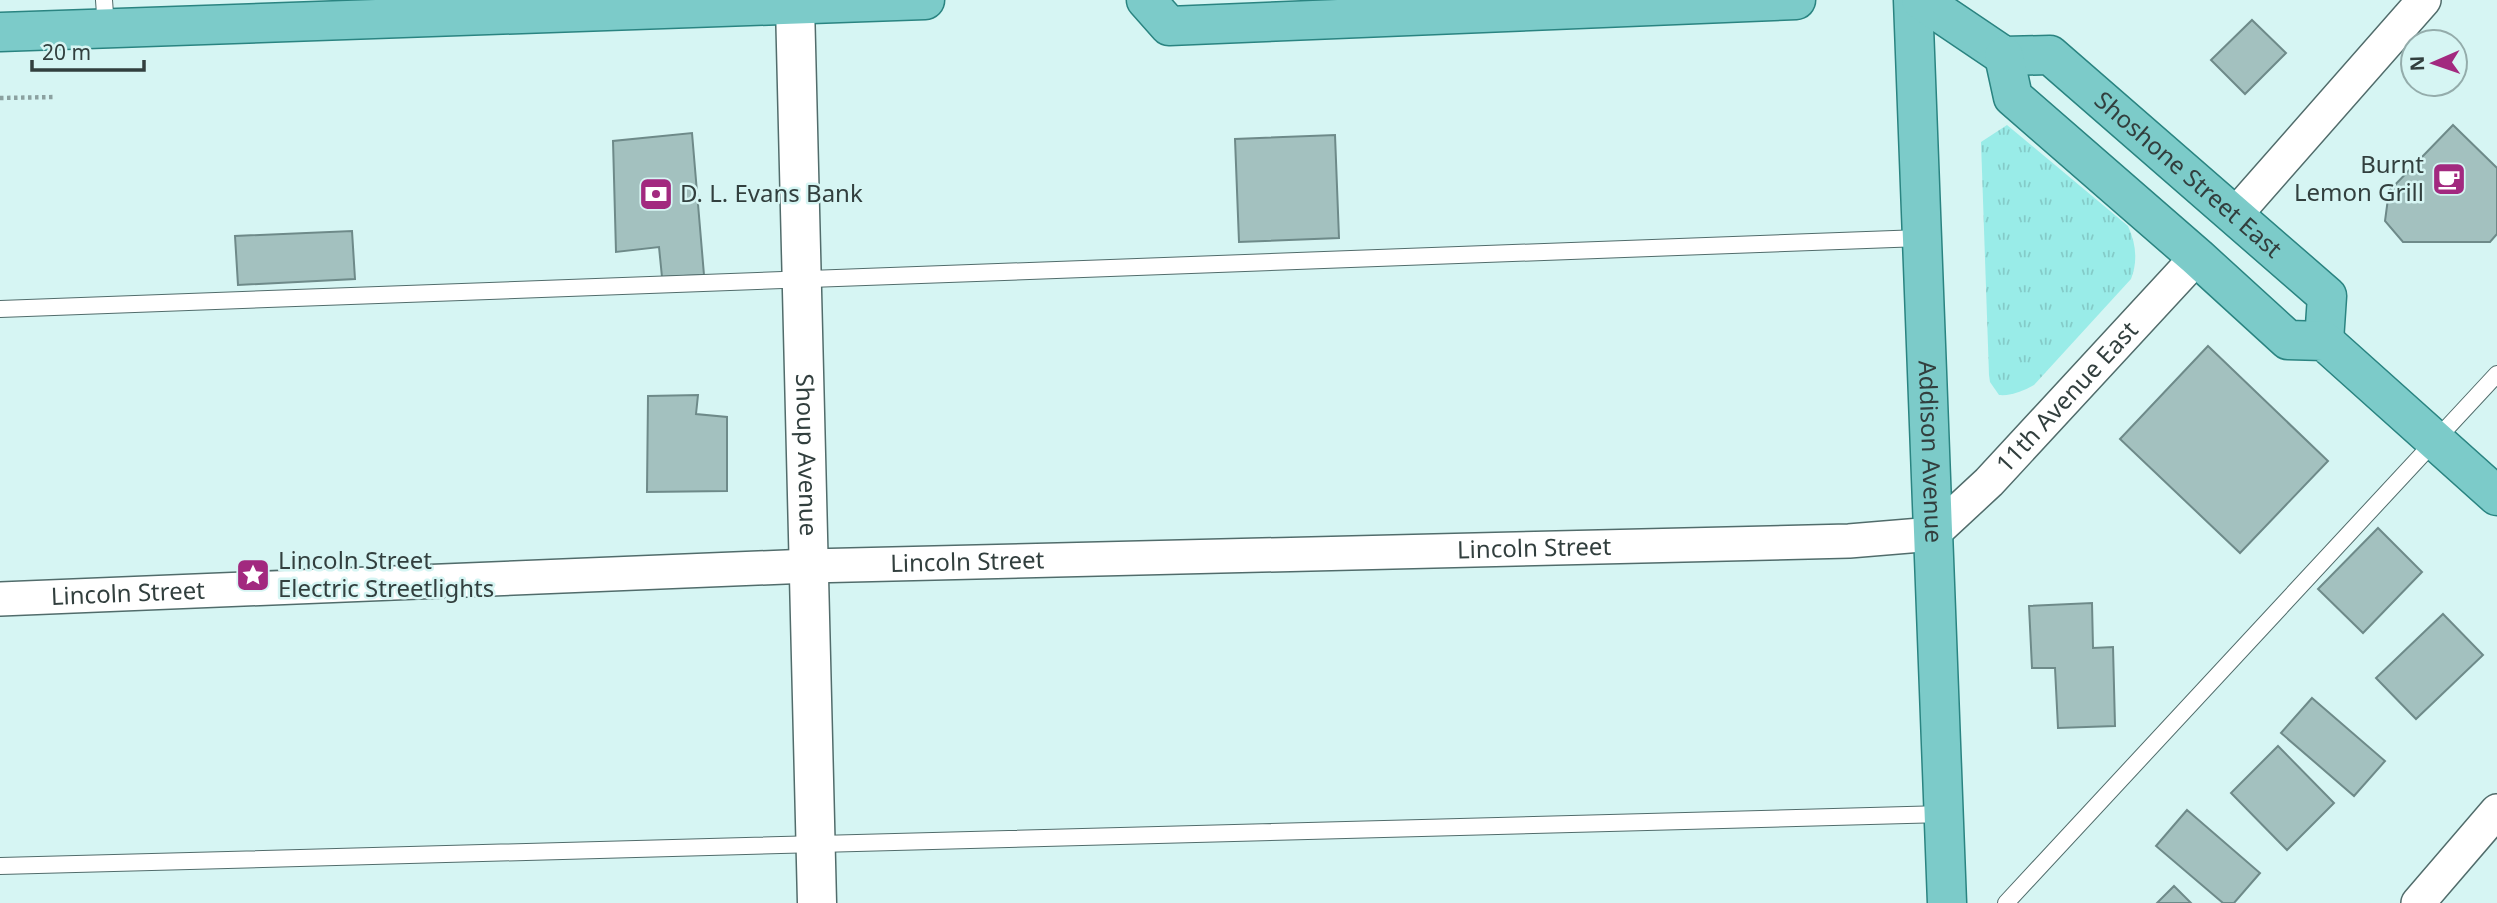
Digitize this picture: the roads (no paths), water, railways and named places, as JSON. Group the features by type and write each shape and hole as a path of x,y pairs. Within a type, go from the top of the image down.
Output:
{"main road":[{"path":"0,32 105,14 795,5 925,0"},
{"path":"1146,0 1169,26 1796,0"},
{"name":"Addison Avenue","path":"1913,0 1947,903"},
{"path":"1921,0 2004,56 2013,97 2288,340 2324,341 2497,496"},
{"name":"Shoshone Street East","path":"2004,56 2050,55 2327,296 2324,341"}],"street":[{"path":"2235,215 2424,0"},
{"name":"Shoup Avenue","path":"795,5 817,903"},
{"name":"11th Avenue East","path":"1933,534 1989,482 2197,257"},
{"name":"Lincoln Street","path":"0,599 809,566 1849,541 1933,534"},
{"path":"2418,903 2497,811"}],"lane":[{"path":"0,309 1921,238"},
{"path":"2006,903 2497,374"},
{"path":"0,866 1944,814"}],"place":[{"name":"Burnt Lemon Grill","path":"2449,179"},
{"name":"D. L. Evans Bank","path":"656,194"},
{"name":"Lincoln Street Electric Streetlights","path":"253,575"}]}
